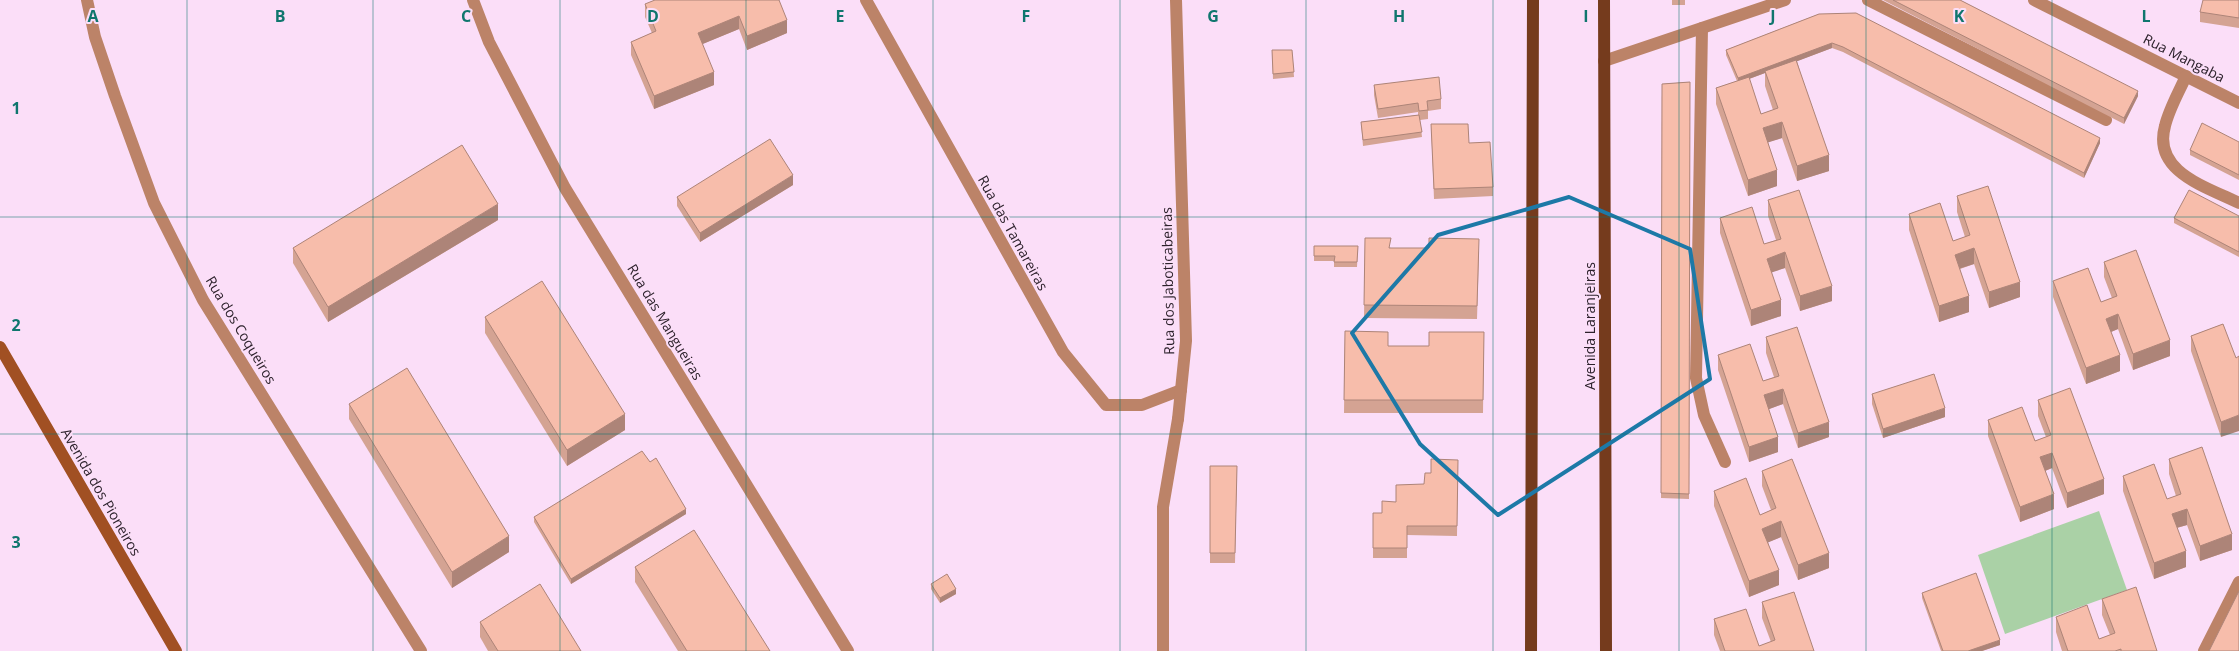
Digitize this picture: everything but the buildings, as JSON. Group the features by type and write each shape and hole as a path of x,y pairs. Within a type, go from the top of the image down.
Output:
{"main road":[{"path":"1531,651 1533,0"},
{"name":"Avenida Laranjeiras","path":"1604,0 1606,651"},
{"name":"Avenida dos Pioneiros","path":"0,347 176,651"}],"street":[{"name":"Rua dos Coqueiros","path":"86,0 95,37 114,96 154,203 199,292 421,651"},
{"name":"Rua das Mangueiras","path":"473,0 489,42 565,188 848,651"},
{"name":"Rua das Tamareiras","path":"866,0 1063,352 1106,405 1142,405 1181,390"},
{"name":"Rua dos Jaboticabeiras","path":"1163,651 1164,507 1178,418 1186,341 1176,0"},
{"path":"1604,61 1785,0"},
{"path":"1868,0 2106,120"},
{"name":"Rua Mangaba","path":"2034,0 2239,103"},
{"path":"1702,28 1696,378 1704,415 1725,462"},
{"path":"2186,76 2164,126 2163,143 2168,159 2176,170 2192,180 2239,203"},
{"path":"2204,651 2239,582"}],"highlighted area":[{"path":"1569,197 1690,249 1710,379 1498,515 1420,444 1352,333 1438,235"}],"green space":[{"path":"2099,511 2127,590 2005,634 1978,555"}]}
